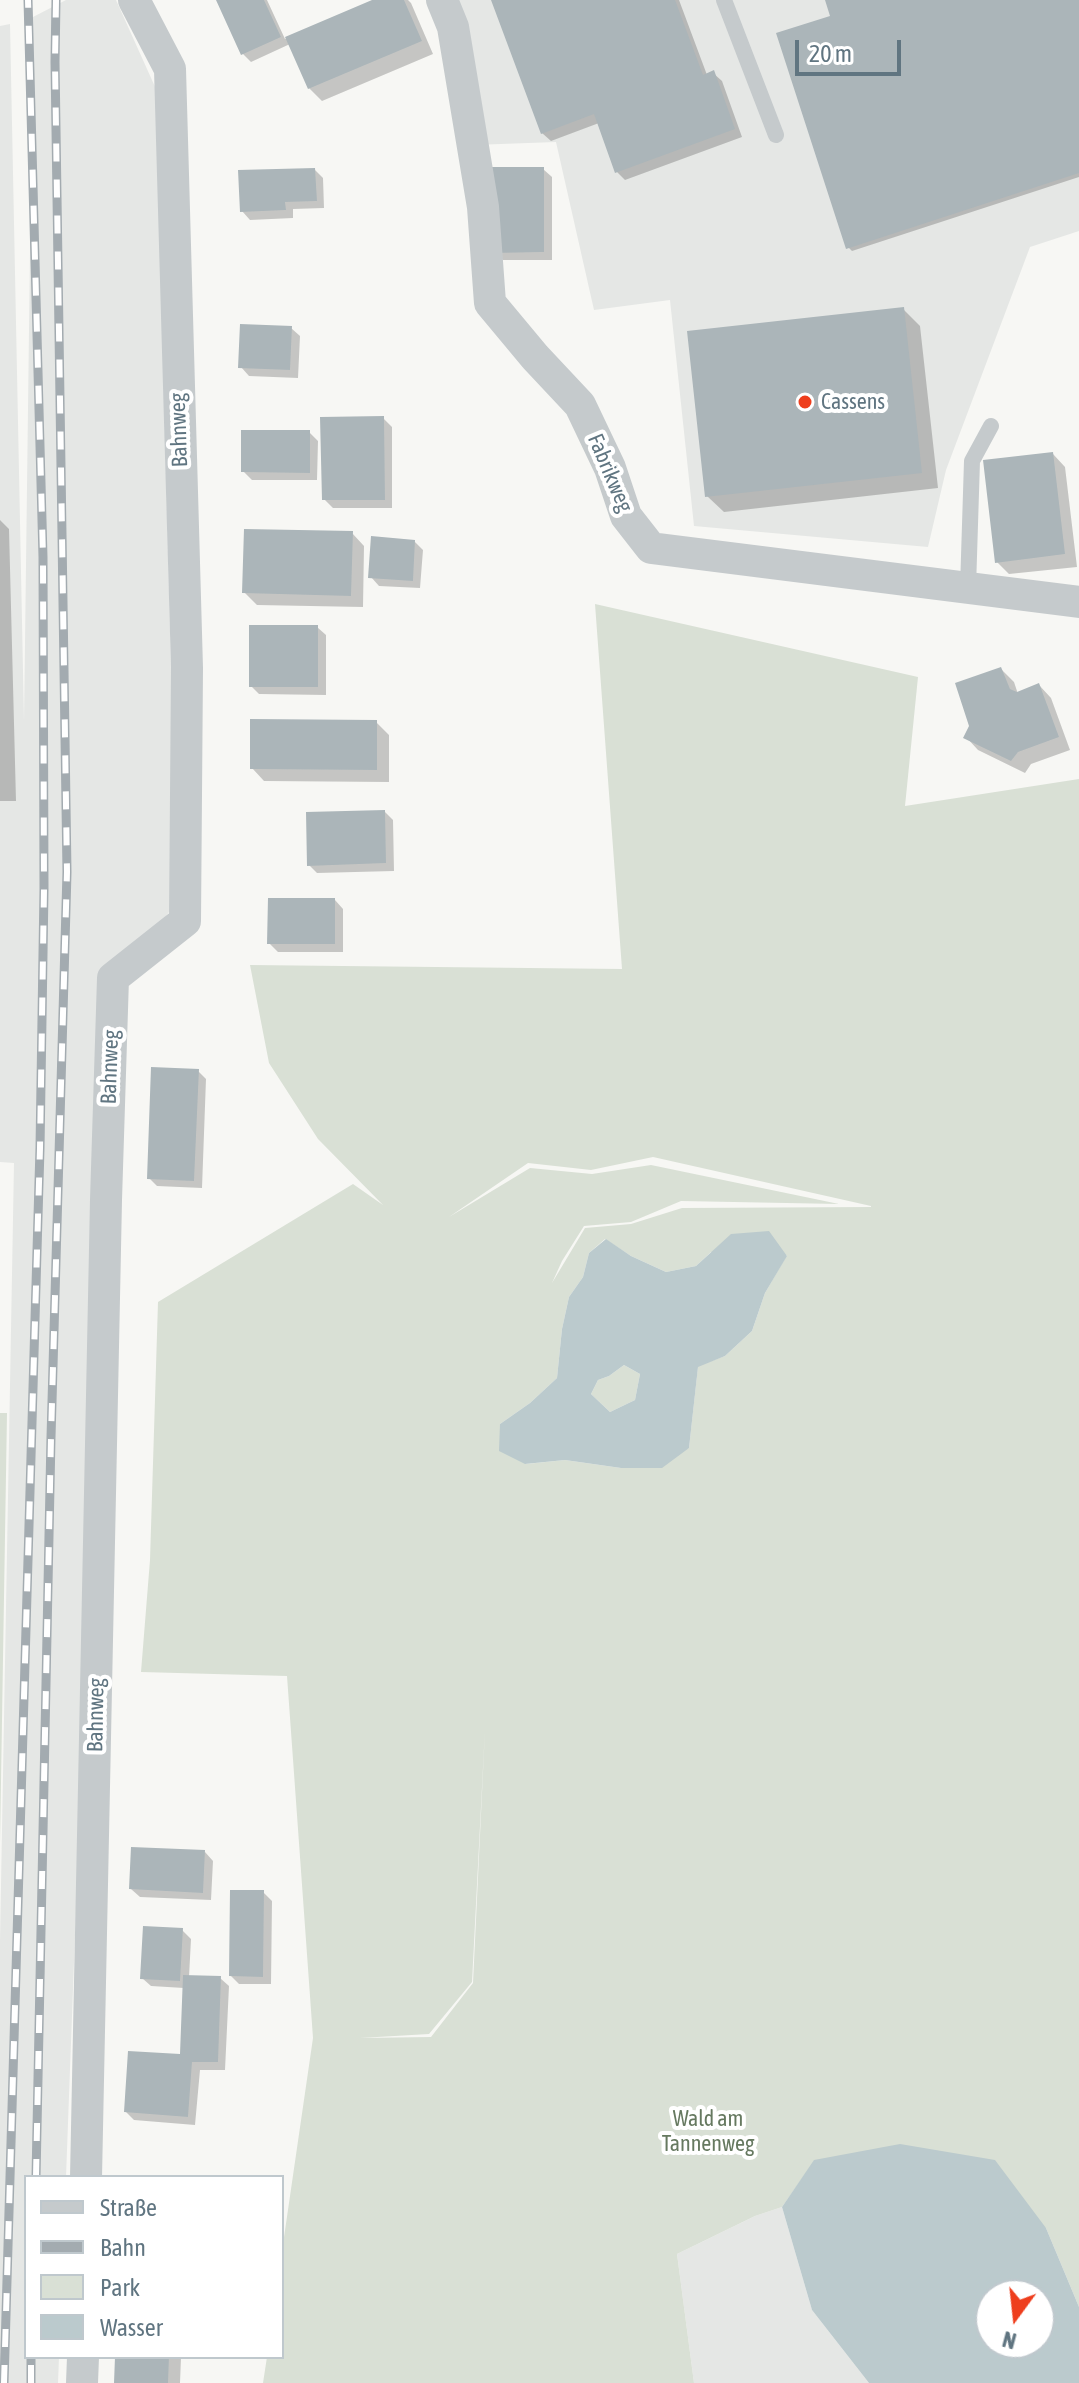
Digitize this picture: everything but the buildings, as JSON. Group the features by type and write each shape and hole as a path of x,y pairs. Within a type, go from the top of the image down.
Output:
{"street":[{"name":"Bahnweg","path":"86,2175 113,978 185,921 187,668 170,69 134,0"},
{"name":"Fabrikweg","path":"442,0 453,27 483,207 490,303 580,405 610,468 626,516 651,548 1079,602"},
{"path":"82,2383 83,2359"}],"lane":[{"path":"724,0 776,135"},
{"path":"968,588 972,461 991,426"}],"shaded area":[{"path":"66,0 116,0 156,89 177,902 158,926 111,965 66,2175 24,2175 24,2359 59,2359 58,2383 0,2383 0,1941 14,1163 0,1162 0,26 10,24 24,721 33,17"},
{"path":"443,0 1079,0 1079,231 1030,247 946,470 928,547 694,526 670,300 594,310 556,142 473,145"},
{"path":"782,2207 812,2310 869,2383 694,2383 677,2254 755,2216"}],"green space":[{"name":"Wald am Tannenweg","path":"595,604 918,677 905,806 1079,779 1079,2307 1046,2228 815,2160 782,2207 755,2216 677,2254 694,2383 263,2383 267,2359 284,2359 284,2237 313,2038 287,1676 141,1672 150,1560 158,1302 353,1184 383,1205 318,1139 269,1063 250,965 622,969","holes":["653,1157 871,1206 682,1208 631,1224 585,1228 552,1283 584,1226 631,1222 681,1201 839,1204 651,1165 592,1174 530,1168 449,1217 528,1163 591,1170","605,1239 631,1256 666,1272 696,1266 711,1252 787,1255 765,1293 752,1331 725,1356 698,1366 689,1448 621,1468 565,1460 526,1464 500,1424 530,1403 557,1378 569,1297 583,1277 589,1253","485,1729 473,1983 431,2037 360,2038 429,2034 472,1982"]},
{"path":"624,1365 640,1374 635,1400 610,1412 591,1394 598,1380"},
{"path":"0,1413 7,1413 0,1843"}],"water":[{"path":"769,1231 787,1256 765,1293 752,1331 725,1356 698,1367 689,1448 662,1468 621,1468 565,1460 525,1464 499,1451 500,1424 530,1403 557,1378 569,1297 583,1277 589,1253 606,1239 631,1256 666,1272 696,1266 731,1234","holes":["624,1365 640,1374 635,1400 610,1412 591,1394 598,1380"]},
{"path":"900,2144 995,2160 1046,2228 1079,2307 1079,2383 869,2383 812,2310 782,2207 814,2160"}],"railway":[{"path":"4,2383 40,1148 44,889 43,557 28,0"},
{"path":"36,2175 51,1437 67,872 56,0"},
{"path":"31,2359 31,2383"}],"place":[{"name":"Cassens","path":"805,402"}]}
